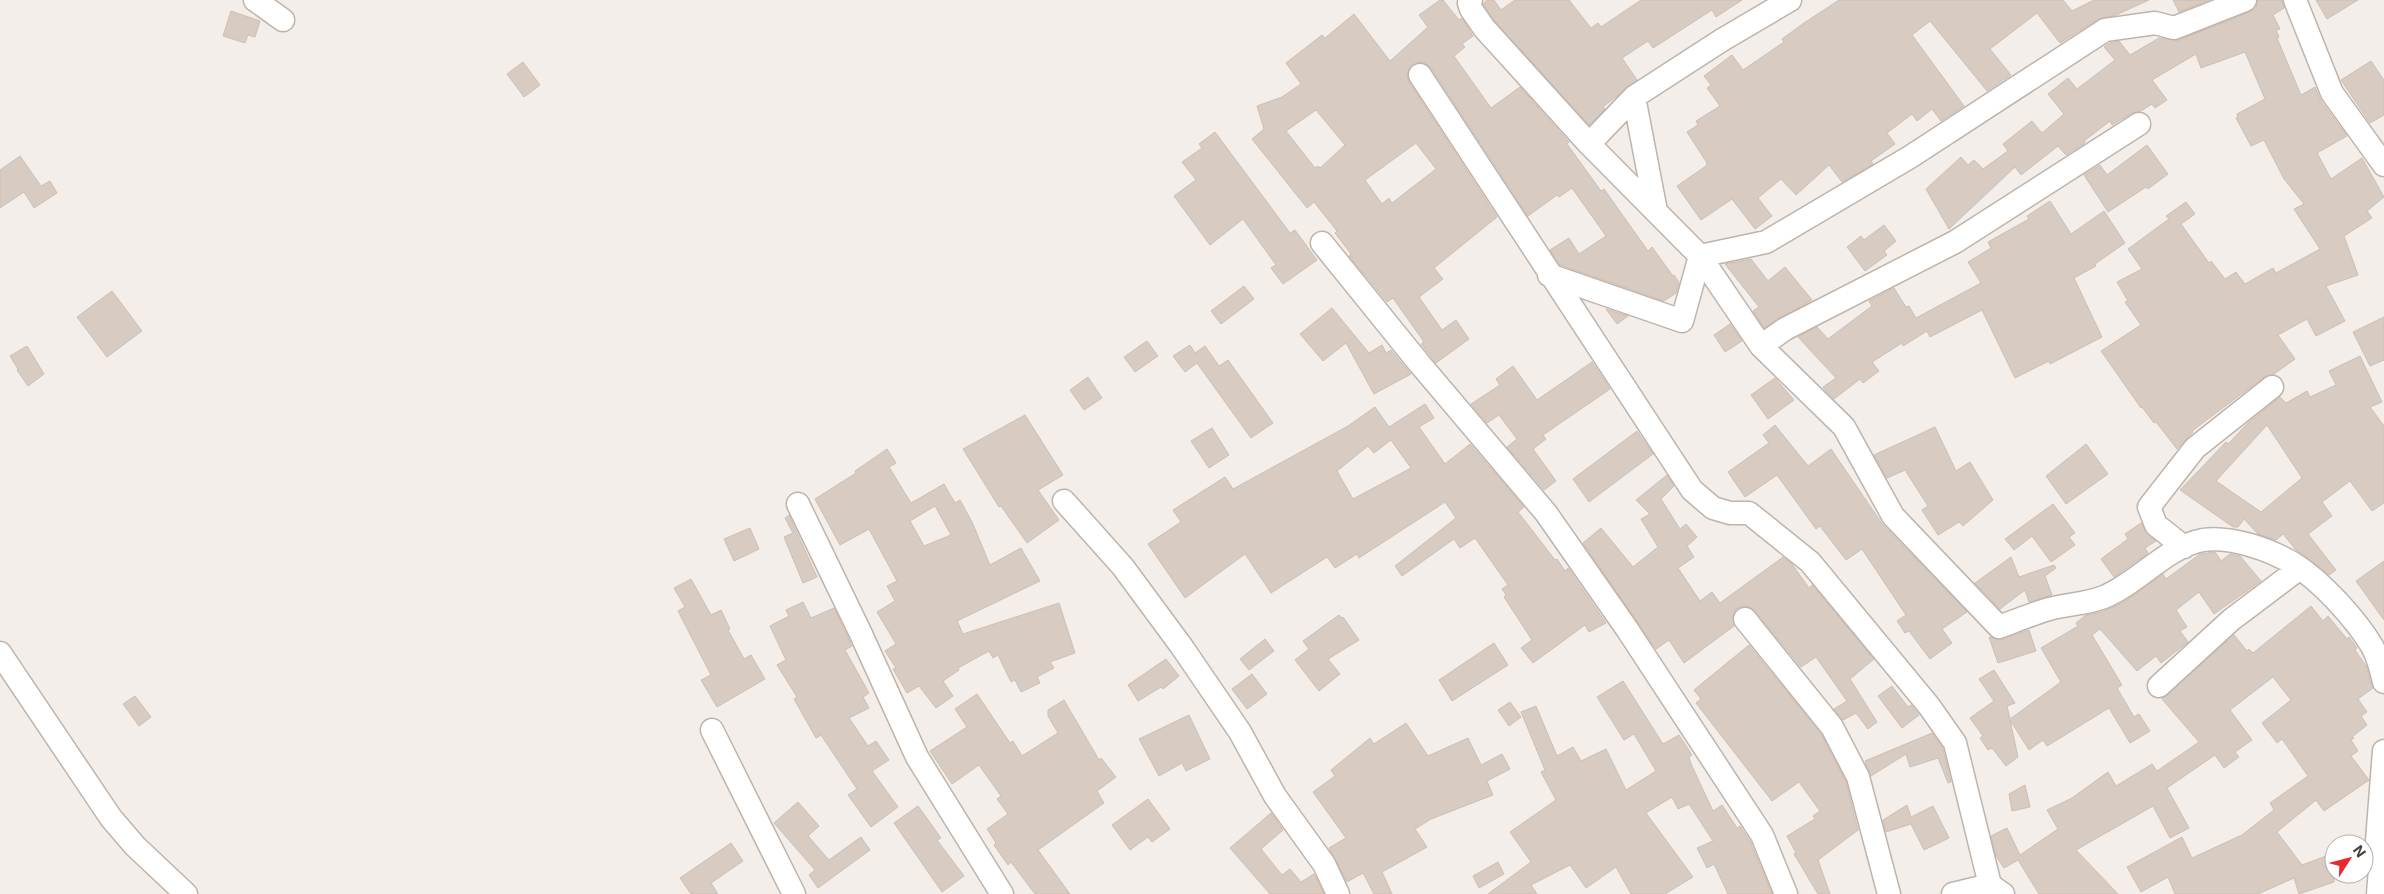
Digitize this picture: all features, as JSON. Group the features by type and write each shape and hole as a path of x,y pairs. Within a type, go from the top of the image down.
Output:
{"street":[{"path":"255,0 283,20"},
{"path":"1471,0 1469,3 1471,9 1484,28 1589,144 1700,256 1761,346 1844,427 1893,516 1998,627 2048,610 2104,596 2184,547 2202,541 2223,539 2266,551 2300,568 2378,642 2379,662 2384,682"},
{"path":"1589,144 1634,98 1722,40 1790,0"},
{"path":"1700,256 1766,242 1910,157 2105,30 2155,23 2174,28 2245,0"},
{"path":"2295,0 2332,92 2384,165"},
{"path":"1420,75 1692,490 1713,508 1730,512 1749,513 1810,562 1929,706 1956,743 1996,890 1953,894"},
{"path":"1634,98 1656,211"},
{"path":"1761,346 1785,329 1955,242 2139,124"},
{"path":"1322,243 1419,363 1546,513 1627,629 1762,834 1786,894"},
{"path":"1549,274 1682,320 1700,256"},
{"path":"2184,547 2156,525 2149,508 2195,448 2272,387"},
{"path":"1064,501 1123,567 1182,647 1240,732 1276,796 1324,864 1338,894"},
{"path":"798,504 860,632 916,758 1002,894"},
{"path":"2159,686 2231,620 2300,568"},
{"path":"1745,619 1832,727 1858,777 1889,894"},
{"path":"0,653 111,818 142,853 186,894"},
{"path":"712,730 794,894"},
{"path":"2378,894 2380,870 2377,841 2384,750"}],"building":[{"path":"1440,0 1443,0 1459,20 1462,18 1473,36 1462,44 1465,47 1454,56 1491,108 1520,87 1569,142 1567,144 1601,191 1604,189 1648,251 1652,247 1674,275 1679,282 1676,293 1664,301 1560,265 1550,250 1569,238 1579,254 1606,236 1572,188 1559,197 1557,195 1528,216 1431,68 1425,63 1419,62 1409,69 1407,75 1409,82 1497,217 1434,268 1443,279 1419,297 1442,330 1456,320 1469,339 1436,363 1421,344 1424,342 1393,298 1387,302 1349,256 1351,254 1335,233 1337,231 1314,202 1307,208 1252,139 1264,129 1257,106 1282,97 1301,84 1286,63 1322,35 1325,38 1354,14 1390,61 1428,27 1419,15","holes":["1316,110 1345,145 1320,168 1318,166 1315,168 1286,131","1416,143 1436,169 1392,203 1389,198 1382,204 1365,180"]},
{"path":"1487,0 1494,0 1501,10 1515,0 1569,0 1591,28 1598,23 1601,27 1641,0 1742,0 1716,17 1712,10 1653,48 1648,41 1622,58 1637,80 1603,107 1605,109 1589,125 1494,20 1483,4"},
{"path":"1839,0 2063,0 2072,11 2094,0 2149,0 2116,15 2098,19 2060,43 2037,13 1990,49 2011,75 1987,91 1930,21 1912,35 1964,106 1941,121 1932,109 1917,121 1912,114 1887,133 1895,144 1871,161 1873,164 1842,182 1829,165 1796,195 1781,179 1758,198 1772,216 1755,229 1732,199 1701,220 1677,186 1706,166 1707,163 1687,132 1698,125 1696,121 1720,106 1707,88 1711,85 1704,76 1732,55 1743,70 1784,42 1782,39"},
{"path":"2173,0 2209,0 2179,12"},
{"path":"2258,0 2282,0 2284,8 2273,15 2280,29 2276,30 2279,37 2277,38 2301,95 2315,87 2321,101 2347,136 2317,153 2331,179 2362,158 2384,197 2367,211 2372,218 2344,236 2358,275 2326,286 2345,321 2316,336 2307,319 2278,335 2295,359 2274,374 2264,377 2192,431 2177,449 2156,422 2154,423 2141,408 2101,351 2141,325 2125,302 2128,301 2117,282 2142,269 2128,249 2169,219 2166,216 2186,202 2195,214 2181,224 2209,263 2211,261 2225,279 2236,272 2245,284 2273,268 2276,273 2320,249 2294,209 2304,204 2284,179 2264,140 2251,146 2236,118 2238,117 2237,114 2265,99 2245,52 2201,68 2196,54 2152,80 2167,100 2155,108 2152,104 2141,111 2132,113 2112,125 2110,121 2084,141 2085,143 2066,155 2058,146 2021,175 2015,167 1949,229 1926,189 1961,157 1968,165 1974,160 1983,169 2008,151 2003,144 2032,121 2042,133 2064,114 2048,94 2068,78 2077,89 2115,60 2104,47 2110,43 2119,41 2130,55 2159,38 2179,40 2250,12 2256,8"},
{"path":"2316,0 2358,0 2327,19"},
{"path":"231,11 260,21 255,37 248,35 245,43 223,36"},
{"path":"2371,61 2384,80 2384,115 2370,123 2341,80"},
{"path":"523,62 540,85 524,97 507,74"},
{"path":"1215,132 1290,233 1295,230 1317,260 1283,284 1271,268 1276,265 1243,219 1210,245 1174,196 1196,180 1182,162 1202,148 1199,144"},
{"path":"2147,145 2168,174 2148,189 2146,187 2108,212 2084,175 2100,165 2107,175"},
{"path":"20,156 41,186 50,181 57,193 34,208 24,192 0,208 0,170"},
{"path":"2050,201 2071,234 2104,211 2125,243 2095,264 2096,266 2074,278 2102,337 2050,364 2049,361 2015,378 1982,310 1930,337 1927,331 1903,346 1902,343 1872,362 1879,371 1863,383 1860,379 1834,399 1826,391 1823,387 1836,378 1798,337 1817,327 1828,339 1872,306 1869,301 1894,288 1906,307 1909,306 1916,318 1981,283 1968,262 1991,248 1988,242 2029,219 2027,216"},
{"path":"1884,225 1896,241 1884,251 1887,255 1865,271 1847,247 1861,236 1864,240"},
{"path":"1751,259 1768,281 1785,267 1812,300 1764,328 1753,311 1759,307 1725,264"},
{"path":"1244,286 1254,299 1221,324 1211,311"},
{"path":"112,291 142,331 107,357 77,317"},
{"path":"1332,308 1369,353 1382,345 1386,353 1391,350 1411,374 1374,394 1346,343 1323,361 1300,334"},
{"path":"1606,309 1628,316 1617,324"},
{"path":"2384,317 2384,360 2370,366 2353,332"},
{"path":"1730,324 1742,341 1725,352 1714,335"},
{"path":"1147,341 1158,356 1135,372 1124,357"},
{"path":"1190,345 1195,353 1205,346 1219,366 1228,360 1273,423 1251,438 1197,363 1185,372 1173,356"},
{"path":"27,346 44,374 28,386 10,356"},
{"path":"2360,356 2382,402 2370,407 2384,426 2384,503 2372,511 2350,481 2322,502 2332,516 2308,534 2336,570 2329,575 2296,550 2283,534 2276,540 2258,534 2244,519 2238,527 2233,527 2180,490 2226,442 2228,444 2248,423 2280,397 2286,403 2307,391 2310,397 2336,385 2329,371","holes":["2267,425 2302,478 2261,512 2216,481"]},
{"path":"1592,362 1610,389 1543,435 1546,439 1533,449 1556,481 1544,490 1507,447 1517,439 1499,415 1487,423 1471,404 1500,385 1496,379 1513,366 1537,400"},
{"path":"1088,377 1102,398 1084,410 1070,390"},
{"path":"1775,378 1794,400 1768,419 1751,395"},
{"path":"1425,404 1434,418 1419,427 1445,464 1470,444 1524,507 1518,512 1555,560 1557,559 1565,571 1568,568 1606,623 1589,632 1585,625 1533,663 1521,648 1532,640 1504,597 1506,595 1502,589 1508,585 1475,538 1460,548 1454,539 1402,576 1395,566 1456,518 1445,502 1359,558 1357,554 1335,568 1327,557 1271,593 1245,554 1185,598 1148,544 1181,522 1173,510 1225,477 1233,489 1348,426 1375,407 1389,427","holes":["1391,440 1411,468 1353,499 1337,471 1368,446 1374,453"]},
{"path":"1025,415 1063,475 1038,490 1059,520 1027,543 1001,506 999,507 963,449"},
{"path":"1775,425 1808,466 1831,449 1883,525 1967,612 1942,629 1952,643 1930,659 1909,631 1905,633 1897,621 1906,615 1862,549 1846,560 1820,526 1816,529 1777,475 1745,497 1728,472 1769,443 1763,435"},
{"path":"1935,427 1956,471 1970,462 1993,500 1963,526 1959,522 1938,535 1922,510 1928,506 1905,470 1887,478 1874,455"},
{"path":"1212,428 1229,455 1209,468 1191,441"},
{"path":"1637,431 1653,454 1589,502 1573,479"},
{"path":"2086,444 2108,474 2066,504 2046,476"},
{"path":"887,449 896,463 889,467 911,503 944,484 955,503 960,500 972,522 990,565 1021,548 1040,581 957,621 963,634 1059,603 1075,653 1050,662 1054,668 1037,677 1040,683 1021,692 1015,680 1011,682 998,655 993,658 989,651 958,668 959,670 943,681 953,696 936,708 919,686 907,693 893,669 896,668 885,651 896,644 877,612 895,601 887,586 897,581 869,529 840,545 815,499 856,473 855,471","holes":["935,506 951,535 924,546 910,521"]},
{"path":"1667,475 1674,486 1661,499 1680,529 1686,524 1697,537 1687,546 1694,557 1678,568 1700,601 1712,592 1720,603 1783,557 1792,564 1809,588 1812,585 1874,659 1850,679 1877,722 1868,729 1856,713 1843,720 1834,709 1847,701 1816,657 1801,667 1755,611 1749,607 1743,606 1736,609 1733,615 1734,626 1684,663 1669,640 1656,649 1583,543 1601,528 1633,567 1658,547 1641,519 1650,514 1636,500"},
{"path":"2053,504 2075,533 2069,537 2075,545 2051,562 2032,536 2014,550 2005,539"},
{"path":"789,515 817,577 803,583 784,537 793,533 785,518"},
{"path":"2141,523 2148,535 2156,541 2145,548 2148,553 2114,577 2101,559 2128,539 2125,534"},
{"path":"750,528 759,549 734,561 724,539"},
{"path":"2215,552 2221,561 2230,554 2240,556 2261,581 2214,614 2199,592 2176,610 2187,627 2180,631 2188,642 2161,663 2156,656 2137,671 2100,629 2092,635 2122,685 2117,688 2134,717 2139,714 2150,731 2130,743 2109,708 2047,746 2043,740 2029,750 2010,720 2018,757 2006,766 1992,748 1988,750 1980,738 1983,736 1970,718 1994,701 1979,679 1994,670 2015,703 2007,706 2010,719 2061,682 2041,648 2078,626 2076,623 2086,615 2102,612 2122,603 2163,574 2166,579 2200,554"},
{"path":"2011,557 2019,577 2054,565 2056,568 2045,576 2052,595 2029,602 2025,590 2000,609 1975,583"},
{"path":"2384,561 2384,620 2356,581"},
{"path":"691,579 711,615 721,610 730,629 728,630 744,659 751,655 765,679 717,707 701,680 711,675 678,611 685,607 674,588"},
{"path":"803,602 811,618 834,608 852,646 845,650 869,693 863,697 869,708 849,718 868,746 876,741 889,760 872,771 898,807 871,827 848,795 857,789 821,735 816,738 794,699 797,697 777,665 786,660 770,626 789,616 786,610"},
{"path":"2311,606 2323,621 2328,616 2347,639 2349,637 2366,666 2373,688 2358,699 2367,712 2361,716 2367,725 2352,737 2354,738 2351,740 2358,751 2351,756 2369,780 2324,811 2316,800 2277,832 2302,865 2324,857 2324,884 2328,884 2299,894 2294,878 2258,894 2175,894 2168,877 2141,892 2127,867 2182,837 2192,858 2242,835 2274,810 2270,803 2308,776 2282,739 2277,743 2262,723 2291,700 2273,677 2230,710 2252,740 2235,752 2239,757 2224,768 2215,755 2167,788 2189,828 2170,838 2153,806 2076,850 2118,894 2039,894 2018,860 2004,868 1996,856 1991,836 2007,828 2020,855 2058,829 2047,810 2072,798 2108,772 2116,786 2152,764 2157,771 2199,742 2162,699 2234,635 2247,651 2249,649 2253,653"},
{"path":"1339,615 1343,617 1359,640 1328,659 1340,674 1319,691 1295,660 1309,649 1303,641"},
{"path":"2029,630 2036,651 1998,663 1989,637 2003,639"},
{"path":"1265,639 1274,651 1249,670 1240,659"},
{"path":"1494,643 1508,665 1452,701 1439,680"},
{"path":"1749,645 1821,734 1846,782 1858,830 1818,860 1830,894 1818,894 1794,854 1796,853 1787,836 1815,819 1813,816 1820,811 1799,782 1772,801 1696,703 1701,699 1694,690"},
{"path":"1166,659 1179,676 1163,689 1161,687 1138,701 1128,685"},
{"path":"1252,674 1267,694 1247,709 1232,689"},
{"path":"1623,681 1663,744 1679,735 1692,755 1689,757 1691,764 1713,811 1722,805 1737,828 1740,826 1750,841 1772,894 1728,894 1714,864 1707,868 1697,848 1713,841 1689,804 1678,809 1672,797 1646,813 1693,877 1665,894 1631,894 1616,867 1586,888 1570,865 1531,885 1537,894 1488,894 1531,862 1510,832 1556,800 1541,772 1545,770 1521,712 1536,706 1557,756 1573,747 1581,761 1606,749 1626,790 1656,771 1634,734 1624,740 1597,697"},
{"path":"1892,686 1908,707 1911,705 1919,715 1902,728 1878,696"},
{"path":"977,694 1010,743 1013,741 1022,756 1058,733 1048,716 1048,710 1064,700 1099,760 1101,758 1116,777 1097,791 1104,803 1038,850 1070,894 1035,894 1011,862 1008,865 994,845 996,843 987,829 1008,814 997,799 1001,796 979,765 952,784 930,751 967,727 955,709"},
{"path":"135,696 151,717 139,726 123,704"},
{"path":"1510,702 1521,717 1509,726 1498,710"},
{"path":"1189,715 1210,759 1186,771 1182,763 1159,776 1139,739"},
{"path":"1406,723 1428,756 1468,738 1481,765 1502,754 1510,769 1487,781 1493,795 1431,819 1415,829 1427,847 1382,872 1392,894 1374,894 1363,873 1347,882 1329,848 1346,838 1313,792 1335,776 1331,770 1370,738 1374,744"},
{"path":"1932,733 1943,749 1951,782 1948,783 1938,758 1910,767 1906,754 1871,776 1865,761"},
{"path":"2025,785 2030,807 2012,811 2009,794"},
{"path":"1148,799 1170,829 1152,842 1148,837 1130,850 1112,825"},
{"path":"798,802 819,826 808,836 829,860 861,837 870,850 818,888 809,875 815,870 774,823"},
{"path":"1907,805 1911,817 1933,806 1949,838 1924,850 1911,824 1886,832 1883,820"},
{"path":"918,806 941,838 937,840 964,876 942,892 894,823"},
{"path":"1271,813 1283,830 1261,849 1282,875 1290,869 1301,882 1314,874 1324,894 1270,894 1230,848"},
{"path":"731,843 743,861 711,883 718,894 691,894 680,878"},
{"path":"1498,862 1504,874 1479,888 1473,876"}]}
